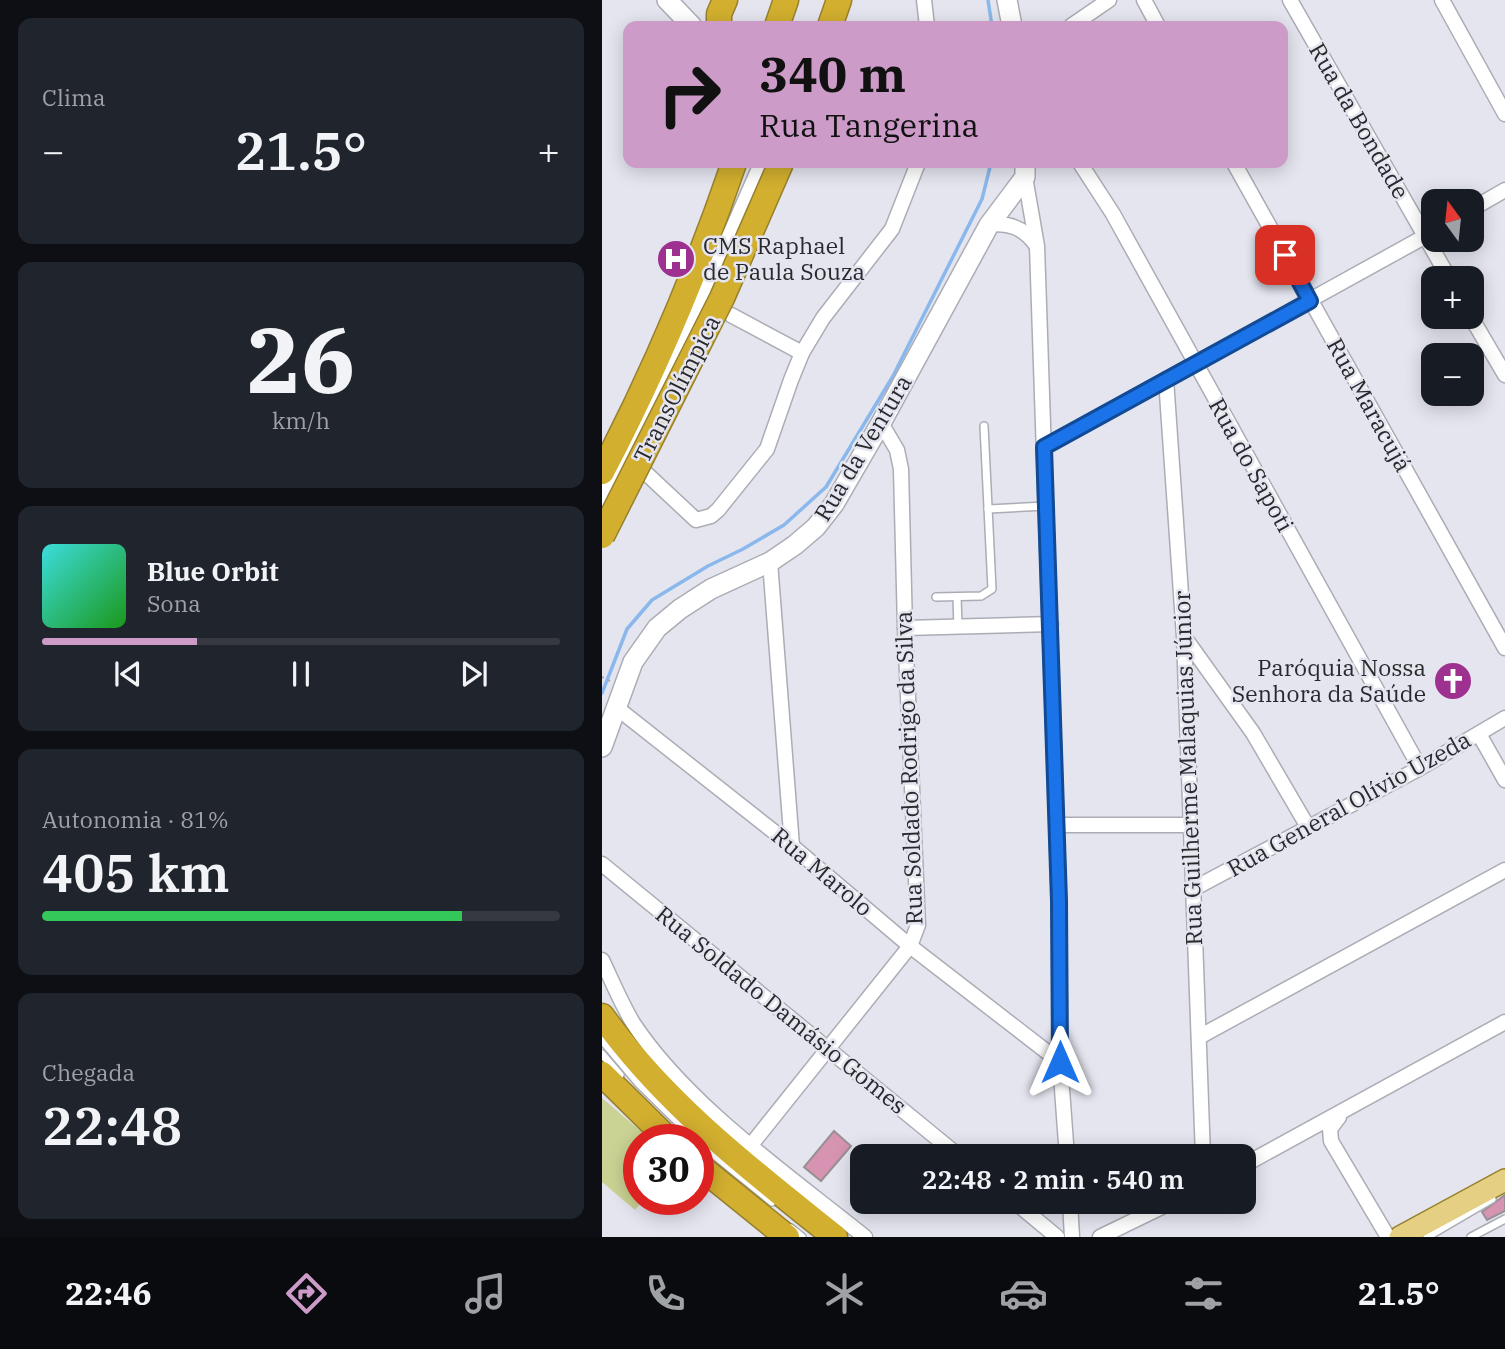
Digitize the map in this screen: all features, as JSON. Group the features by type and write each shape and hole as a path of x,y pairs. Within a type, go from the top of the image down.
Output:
{"highway":[{"path":"719,21 725,0"},
{"path":"779,21 786,0"},
{"path":"832,21 839,0"},
{"name":"TransOlímpica","path":"602,472 692,275 732,168"},
{"name":"TransOlímpica","path":"602,536 722,298 779,168"},
{"path":"602,1016 634,1058 684,1111 757,1175 835,1237"},
{"path":"602,1074 653,1124"},
{"path":"714,1176 795,1229"}],"main road":[{"path":"1401,1237 1505,1180"}],"street":[{"path":"667,0 687,21"},
{"path":"924,0 926,21"},
{"path":"1007,0 1011,21"},
{"path":"1078,21 1109,0"},
{"path":"1144,0 1155,21"},
{"name":"Rua da Bondade","path":"1290,0 1421,221"},
{"path":"1441,0 1505,114"},
{"path":"602,505 703,302 762,168"},
{"path":"628,456 690,516 696,520 711,516 767,449 802,353 817,326 892,229 916,168"},
{"name":"Rua do Sapoti","path":"1083,168 1114,214 1420,768"},
{"name":"Rua Maracujá","path":"1237,168 1505,648"},
{"path":"1025,170 1037,246 1057,825 1060,1062 1066,1144"},
{"name":"Rua da Ventura","path":"602,747 634,662 657,628 711,589 770,562 816,527 846,485 989,225 1025,170"},
{"path":"1484,202 1505,190"},
{"path":"989,225 1000,223 1021,230 1037,246"},
{"path":"1044,447 1421,239"},
{"path":"731,315 802,353"},
{"path":"1478,329 1505,375"},
{"name":"Rua Guilherme Malaquias Júnior","path":"1166,379 1184,637 1203,1144"},
{"name":"Rua Soldado Rodrigo da Silva","path":"751,1145 910,946 918,925 901,469 897,450 881,423"},
{"path":"770,562 792,846"},
{"path":"905,628 1051,624"},
{"path":"1184,637 1253,733 1308,827"},
{"name":"Rua Marolo","path":"617,708 792,846 910,946 1060,1062"},
{"name":"Rua General Olívio Uzeda","path":"1193,890 1420,768 1505,718"},
{"path":"1479,734 1505,780"},
{"path":"1057,825 1189,825"},
{"name":"Rua Soldado Damásio Gomes","path":"602,864 944,1144"},
{"path":"1199,1037 1505,870"},
{"path":"602,960 633,1022 652,1048 700,1101 865,1237"},
{"path":"1256,1159 1505,1022"},
{"path":"1341,1114 1330,1129 1331,1141 1388,1237"},
{"path":"1029,1214 1057,1237"},
{"path":"1071,1214 1072,1237"},
{"path":"1100,1237 1147,1214"}],"lane":[{"name":"TransOlímpica","path":"602,495 662,377 699,288"},
{"path":"936,597 981,596 992,589 984,426"},
{"path":"988,509 1046,506"},
{"path":"957,597 958,626"},
{"path":"602,1040 639,1084 680,1124"},
{"path":"602,1054 635,1093"},
{"path":"714,1156 774,1209 714,1165"},
{"path":"1427,1237 1505,1192"},
{"path":"1471,1237 1505,1219"}],"path":[{"path":"602,677 609,681"}],"green space":[{"path":"602,1098 632,1124 623,1124 623,1200 602,1182"}],"building":[{"path":"834,1131 850,1145 821,1181 804,1167"},
{"path":"1505,1195 1505,1211 1487,1220 1482,1212"}],"waterway":[{"path":"988,0 991,21"},
{"path":"602,693 627,629 652,600 784,525 826,487 893,376 982,199 990,168"}],"place":[{"name":"CMS Raphael de Paula Souza","path":"676,259"},
{"name":"Paróquia Nossa Senhora da Saúde","path":"1453,681"}],"route":[{"path":"1060,1062 1059,901 1044,447 1310,301 1285,255"}]}
